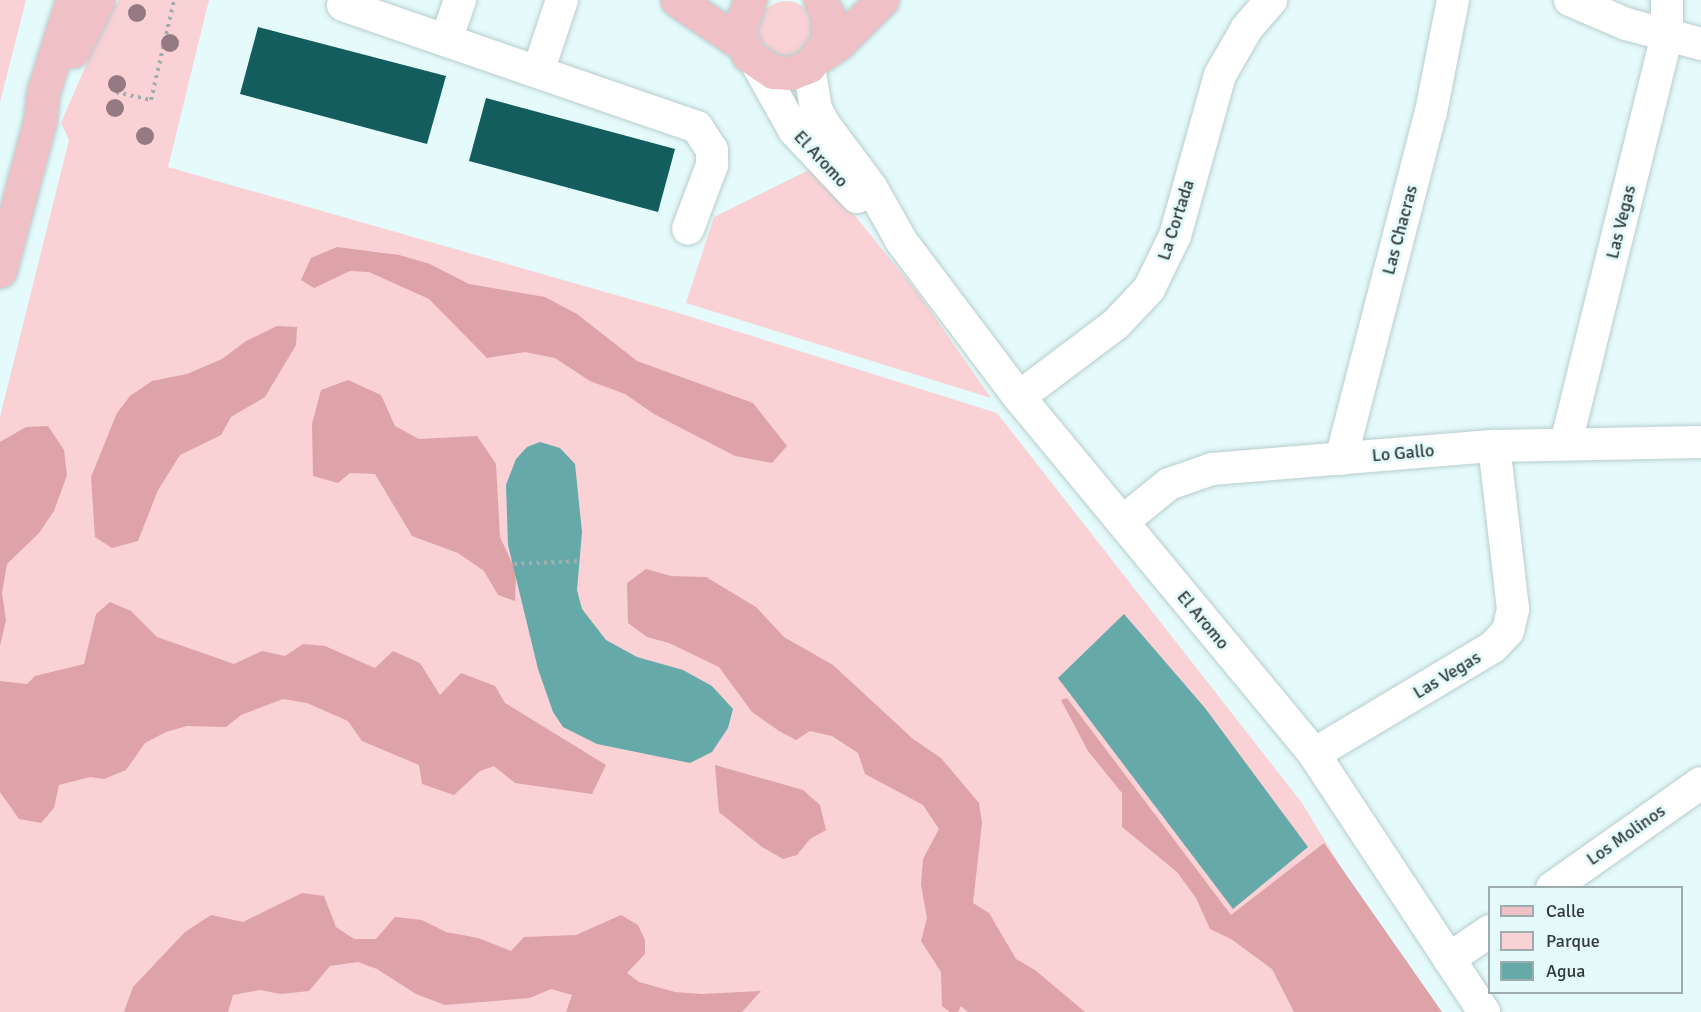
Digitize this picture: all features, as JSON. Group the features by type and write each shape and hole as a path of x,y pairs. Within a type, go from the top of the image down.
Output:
{"main road":[{"path":"0,271 40,121 43,93 72,0"},
{"path":"40,121 97,0"},
{"path":"677,0 773,72 791,73 814,61 839,43 882,0"},
{"path":"749,54 741,17 750,0"},
{"path":"814,61 830,29 820,0"}],"street":[{"path":"446,40 460,0"},
{"path":"538,72 562,0"},
{"name":"La Cortada","path":"1019,397 1116,324 1149,289 1175,236 1220,75 1247,28 1272,0"},
{"name":"Las Chacras","path":"1341,459 1431,112 1453,0"},
{"path":"1570,0 1667,36 1701,44"},
{"name":"Las Vegas","path":"1566,443 1667,36 1667,0"},
{"path":"343,4 697,127 712,150 712,165 688,229"},
{"name":"El Aromo","path":"749,54 794,130 902,242 1019,397 1314,754 1484,1012"},
{"name":"El Aromo","path":"814,61 816,109 824,124 871,187 902,242"},
{"name":"Lo Gallo","path":"1122,522 1152,494 1190,475 1212,469 1494,446 1701,442"},
{"name":"Las Vegas","path":"1314,754 1493,647 1509,631 1513,609 1494,446"},
{"name":"Los Molinos","path":"1555,886 1701,783"},
{"path":"1449,959 1488,932"}],"path":[{"path":"116,92 151,100 174,0"},
{"path":"514,564 580,561"}],"green space":[{"path":"0,0 26,0 0,102"},
{"path":"119,0 209,0 168,167 672,311 997,413 1302,803 1429,1012 0,1012 0,417 69,140 61,123 105,21"},
{"path":"781,1 791,1 806,9 812,18 814,29 812,40 806,49 791,57 781,57 770,52 763,45 758,34 758,24 763,13 770,6"},
{"path":"815,167 918,293 991,398 686,303 714,217"}],"shaded area":[{"path":"337,247 399,255 430,264 469,284 545,297 577,314 637,361 753,403 787,446 772,463 735,456 654,414 625,394 590,381 555,358 525,352 487,358 429,299 369,272 350,271 314,288 301,280 311,258"},
{"path":"277,326 297,327 296,345 265,397 231,417 221,435 180,455 158,490 138,541 112,548 95,537 91,477 117,413 130,396 152,381 187,374 222,359 246,341"},
{"path":"348,380 381,395 395,426 419,439 477,436 496,464 500,537 516,571 515,601 498,595 484,571 458,553 412,536 375,474 350,473 338,483 313,476 312,424 321,390"},
{"path":"48,426 64,450 67,475 54,511 39,533 7,564 2,593 6,620 0,646 0,442 26,427"},
{"path":"646,569 671,576 706,577 756,607 784,637 833,665 913,739 941,758 979,803 982,823 973,903 989,913 1016,959 1035,970 1085,1012 968,1012 961,1006 958,1012 950,1012 942,1006 941,972 921,941 927,918 921,885 923,859 939,829 923,805 865,774 858,753 832,736 810,731 796,740 779,731 752,712 719,667 669,643 647,637 628,623 627,583"},
{"path":"110,602 131,611 157,637 234,664 262,651 285,656 303,644 325,646 375,668 393,651 420,663 440,695 461,673 495,686 505,703 606,765 592,794 515,783 494,766 480,771 454,795 422,784 419,765 362,741 348,721 307,703 283,699 241,715 226,727 187,726 166,732 145,743 126,770 104,779 90,777 59,785 54,808 41,823 19,819 0,792 0,681 27,684 35,676 84,664 96,614"},
{"path":"1067,698 1231,915 1324,843 1442,1012 1294,1012 1272,969 1231,939 1210,929 1196,898 1177,872 1122,827 1122,793 1088,751 1061,700"},
{"path":"715,765 803,790 820,805 826,830 810,839 797,855 783,859 762,847 719,812"},
{"path":"302,893 324,896 336,927 354,939 376,939 395,917 422,920 446,932 478,938 511,951 524,937 576,935 621,915 638,925 645,940 645,954 627,973 639,982 675,992 702,994 761,991 742,1012 566,1012 572,995 551,989 530,998 445,1005 416,994 377,969 358,962 330,966 309,991 281,994 260,990 233,995 228,1012 124,1012 133,987 185,932 211,915 243,922"}],"water":[{"path":"540,442 560,448 575,464 582,532 577,590 582,609 606,640 637,657 683,670 712,686 733,709 728,728 712,752 690,763 597,744 563,727 553,712 538,669 508,545 506,485 516,459 527,447"},
{"path":"1124,614 1205,708 1308,847 1233,909 1058,678"}],"building":[{"path":"258,27 446,76 427,144 240,94"},
{"path":"486,98 675,149 658,212 469,161"}]}
